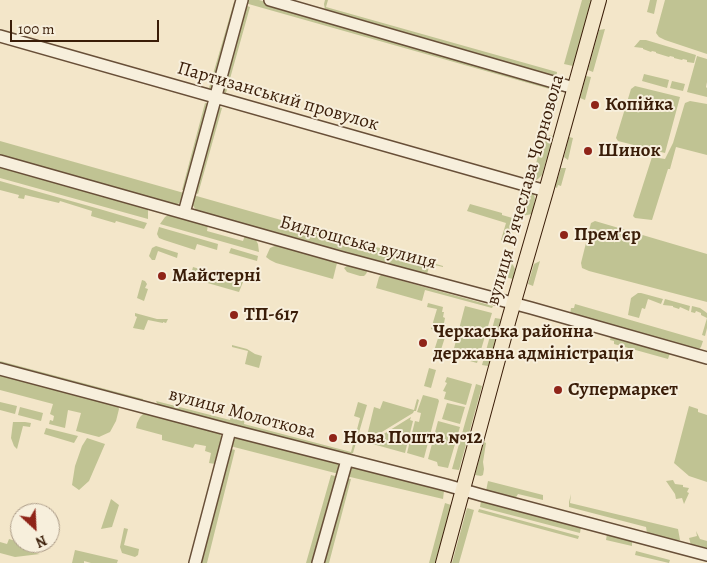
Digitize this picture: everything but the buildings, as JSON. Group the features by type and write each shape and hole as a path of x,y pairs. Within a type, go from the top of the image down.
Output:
{"main road":[{"name":"вулиця Вʼячеслава Чорновола","path":"443,563 599,0"}],"street":[{"path":"184,213 242,0"},
{"path":"270,0 574,88"},
{"name":"Партизанський провулок","path":"0,36 546,191"},
{"name":"Бидгощська вулиця","path":"0,161 707,358"},
{"name":"вулиця Молоткова","path":"0,369 707,555"},
{"path":"195,563 230,430"},
{"path":"318,563 347,460"}],"green space":[{"path":"248,0 259,0 517,74 554,87 553,90 245,3"},
{"path":"325,0 328,0 326,7 557,72 556,79 326,13"},
{"path":"582,0 591,0 573,66 564,64"},
{"path":"650,0 657,0 654,14 647,12"},
{"path":"665,0 707,0 707,54 659,37 656,33"},
{"path":"234,2 238,3 213,89 209,88"},
{"path":"244,5 250,7 226,93 220,91"},
{"path":"605,29 593,72 588,70 599,30"},
{"path":"0,40 204,98 207,101 0,42"},
{"path":"640,40 646,40 696,55 694,63 634,47"},
{"path":"697,56 707,59 707,97 687,92"},
{"path":"644,74 669,80 667,88 642,81"},
{"path":"586,76 591,77 585,100 580,98"},
{"path":"672,81 685,84 683,91 670,88"},
{"path":"635,86 680,97 665,153 618,141 616,138 631,89"},
{"path":"690,101 707,104 707,155 676,147 652,220 635,218 633,216 652,157 665,159 673,143 685,103"},
{"path":"205,103 209,104 186,190 182,190"},
{"path":"216,106 222,108 198,194 194,192"},
{"path":"544,134 553,136 542,175 531,182"},
{"path":"569,137 573,138 568,160 564,157"},
{"path":"0,141 184,193 180,202 175,205 0,155"},
{"path":"0,166 141,206 148,209 148,219 0,178"},
{"path":"561,168 566,168 561,186 558,185 557,188 555,187"},
{"path":"0,181 147,223 144,229 91,216 92,211 60,201 59,203 25,195 24,199 18,198 19,195 0,190"},
{"path":"530,191 535,199 532,214 522,216"},
{"path":"523,192 527,193 520,216 516,219"},
{"path":"193,195 443,267 430,264 427,274 317,245 196,210 192,204"},
{"path":"470,204 516,219 509,244 503,243 501,240 506,223 467,211"},
{"path":"168,215 208,225 207,231 243,241 245,235 255,238 259,252 160,224"},
{"path":"595,221 707,254 707,302 582,268 581,263 591,223"},
{"path":"159,227 218,244 217,250 197,244 195,250 164,240 159,238 157,234"},
{"path":"277,245 336,261 333,279 270,260 266,257 270,248"},
{"path":"156,246 178,253 177,258 158,251 155,260 152,260 149,256 152,248"},
{"path":"231,248 258,256 257,261 229,253"},
{"path":"540,261 533,286 528,284 534,264"},
{"path":"509,262 515,269 513,279 505,277"},
{"path":"348,265 366,270 367,272 364,276 360,276 347,272 344,268"},
{"path":"193,267 243,282 239,292 190,278"},
{"path":"381,275 493,306 492,308 425,290 422,301 376,288"},
{"path":"142,280 147,284 145,288 148,289 144,301 137,298"},
{"path":"638,293 663,299 661,304 648,299 645,309 642,308 639,318 628,315 631,298"},
{"path":"665,299 690,306 689,311 680,307 679,309 663,305"},
{"path":"428,303 443,307 444,323 446,323 443,333 446,334 439,356 433,354 440,332 431,329 437,309 427,307"},
{"path":"575,304 703,341 698,350 570,314 571,308 574,308"},
{"path":"465,306 492,313 477,363 452,356"},
{"path":"692,306 700,308 707,313 707,318 696,311 695,313 691,312"},
{"path":"135,313 157,319 168,319 166,323 148,320 144,330 133,328 137,317"},
{"path":"495,318 501,319 488,366 482,365"},
{"path":"707,318 707,328 705,336 702,335"},
{"path":"611,336 670,353 668,359 614,344 614,341 610,340"},
{"path":"232,345 262,356 259,368 245,364 248,351 232,347"},
{"path":"0,361 143,399 143,401 0,364"},
{"path":"429,368 436,370 431,388 424,386"},
{"path":"0,373 118,406 116,421 110,432 99,437 76,431 81,413 68,410 65,428 49,424 50,420 53,421 54,416 50,414 53,404 0,390"},
{"path":"447,377 472,384 466,405 444,399 446,392 443,391 447,383 445,382"},
{"path":"476,384 482,386 459,470 452,469"},
{"path":"423,395 438,399 439,401 424,458 407,453 415,421 419,422 421,413 417,412"},
{"path":"417,399 419,400 416,411 367,441 374,407 380,409 383,401 414,410"},
{"path":"156,401 230,420 234,408 246,412 244,424 351,452 360,418 354,416 358,402 367,405 353,453 350,454 334,450 333,452 162,408"},
{"path":"0,402 17,406 15,414 0,410"},
{"path":"447,403 465,407 460,424 442,419"},
{"path":"689,406 707,415 707,482 689,476 674,463"},
{"path":"20,407 43,413 41,421 18,415"},
{"path":"147,412 216,431 220,434 222,446 219,447 215,464 209,463 211,453 205,451 206,446 195,444 193,448 162,440 162,435 136,428 140,417"},
{"path":"411,417 410,420 413,421 405,453 369,443"},
{"path":"438,421 460,427 448,468 438,466 437,462 428,459"},
{"path":"13,422 31,423 30,427 23,426 17,449 11,438"},
{"path":"46,428 78,436 74,443 44,434"},
{"path":"238,437 338,462 340,465 339,474 230,446 234,439"},
{"path":"87,438 105,444 89,481 79,490 72,485 75,466"},
{"path":"484,442 486,443 483,475 475,475"},
{"path":"229,448 235,450 207,563 199,563"},
{"path":"352,467 440,489 444,491 443,499 346,476"},
{"path":"331,475 339,477 315,563 306,563"},
{"path":"345,478 351,479 329,563 321,563"},
{"path":"673,480 675,484 689,488 684,504 682,498 676,499 675,494 666,481"},
{"path":"488,481 543,495 543,500 518,494 515,499 486,491"},
{"path":"571,494 570,503 678,529 680,540 677,541 647,533 646,527 569,507"},
{"path":"111,499 119,505 112,527 101,529"},
{"path":"481,501 581,527 580,533 480,507"},
{"path":"445,503 451,505 435,563 429,563"},
{"path":"467,508 474,510 459,563 452,563"},
{"path":"479,509 579,536 578,539 478,512"},
{"path":"124,528 128,529 124,545 139,549 138,555 135,557 122,553 120,547"},
{"path":"696,531 700,539 707,541 707,549 691,545 689,538 697,536"},
{"path":"607,534 630,540 632,546 606,540"},
{"path":"10,539 10,553 40,554 15,557 0,553 0,542 7,544"},
{"path":"75,550 118,560 117,563 91,563 84,561 84,563 72,563"},
{"path":"636,551 670,560 669,563 635,555"}],"place":[{"name":"Копійка","path":"595,105"},
{"name":"Шинок","path":"588,151"},
{"name":"Прем'єр","path":"564,235"},
{"name":"Майстерні","path":"162,276"},
{"name":"ТП-617","path":"234,315"},
{"name":"Черкаська районна державна адміністрація","path":"423,343"},
{"name":"Супермаркет","path":"558,390"},
{"name":"Нова Пошта №12","path":"333,438"}]}
